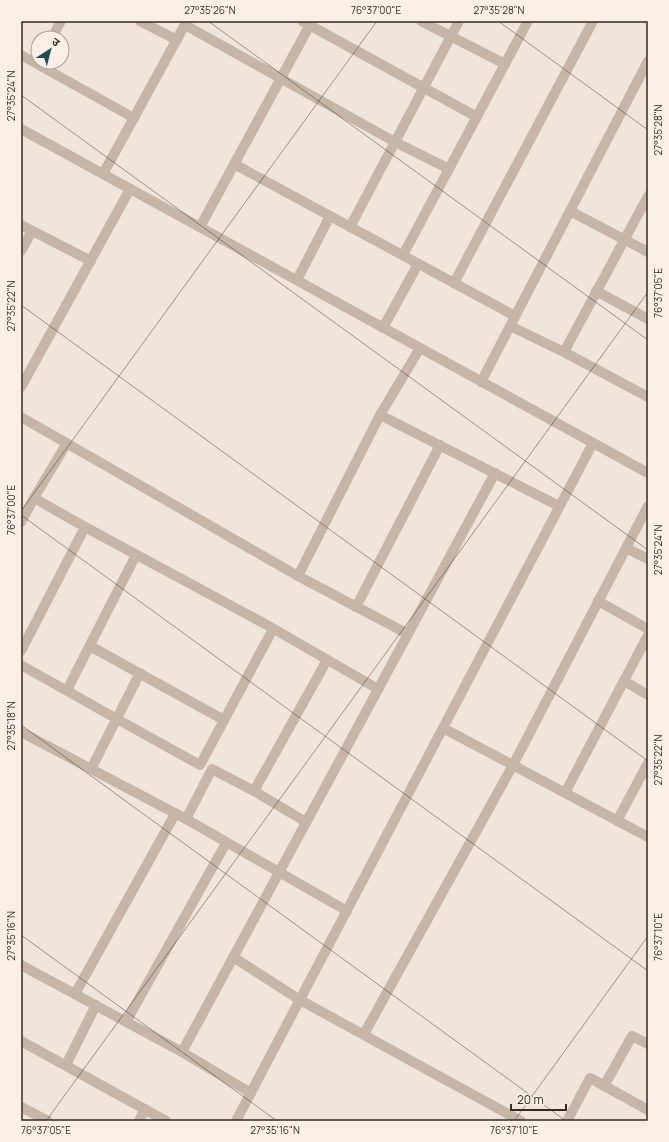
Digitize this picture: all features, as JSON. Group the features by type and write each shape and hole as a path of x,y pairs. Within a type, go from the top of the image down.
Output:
{"street":[{"path":"56,30 61,21"},
{"path":"140,21 177,40"},
{"path":"421,21 505,64"},
{"path":"350,227 459,21"},
{"path":"403,255 528,21"},
{"path":"454,283 593,21"},
{"path":"200,227 281,78 308,22 477,117"},
{"path":"104,174 186,23 395,142 449,169"},
{"path":"481,382 648,61"},
{"path":"51,70 134,118"},
{"path":"21,129 648,473"},
{"path":"234,164 515,316"},
{"path":"21,387 130,189"},
{"path":"564,352 648,196"},
{"path":"570,211 648,252"},
{"path":"297,280 330,216"},
{"path":"21,225 91,261"},
{"path":"21,251 32,231"},
{"path":"383,328 418,264"},
{"path":"596,291 648,319"},
{"path":"510,326 564,352 648,397"},
{"path":"298,576 380,415 420,348"},
{"path":"380,415 559,506"},
{"path":"21,417 298,576 408,634"},
{"path":"21,522 67,443"},
{"path":"236,1121 593,443"},
{"path":"356,607 440,445"},
{"path":"182,1052 495,473"},
{"path":"34,498 273,629 378,689"},
{"path":"364,1034 513,765 648,506"},
{"path":"21,651 85,527"},
{"path":"626,548 648,559"},
{"path":"67,690 136,555"},
{"path":"598,601 648,629"},
{"path":"21,665 67,690 116,720 200,765 273,629"},
{"path":"565,793 648,635"},
{"path":"90,646 224,720"},
{"path":"254,791 326,660"},
{"path":"92,769 140,673"},
{"path":"624,681 648,695"},
{"path":"443,728 648,837"},
{"path":"21,732 186,819 347,911"},
{"path":"617,821 648,763"},
{"path":"186,819 212,769 254,791 306,822"},
{"path":"75,994 175,814"},
{"path":"126,1022 226,843"},
{"path":"233,957 300,1000 521,1121"},
{"path":"21,965 182,1052 251,1093"},
{"path":"66,1065 96,1005"},
{"path":"604,1086 632,1036 648,1044"},
{"path":"21,1041 166,1121"},
{"path":"567,1121 590,1078 648,1110"},
{"path":"21,1106 48,1121"},
{"path":"139,1121 145,1109"}]}
